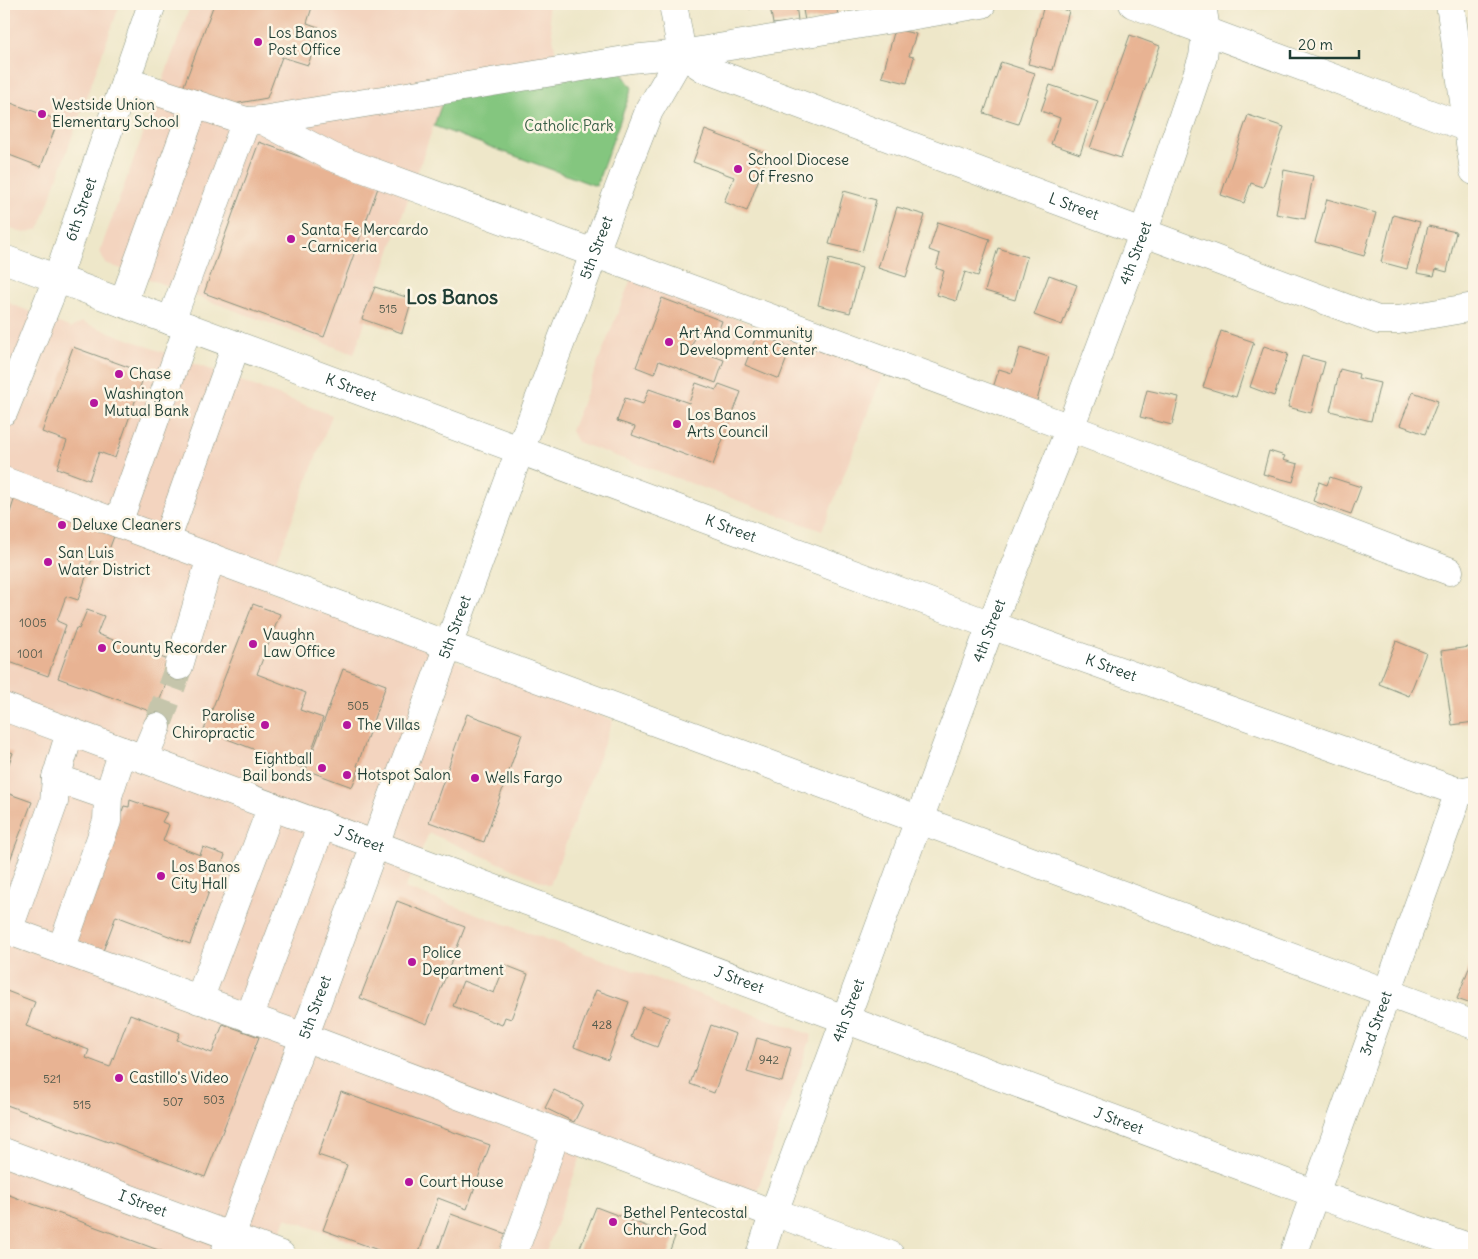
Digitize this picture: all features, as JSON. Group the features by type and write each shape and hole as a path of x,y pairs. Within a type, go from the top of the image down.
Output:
{"street":[{"name":"6th Street","path":"4,411 57,279 152,4"},
{"path":"673,4 682,54"},
{"path":"254,120 631,59 682,54 982,4"},
{"path":"1133,4 1468,128"},
{"name":"4th Street","path":"760,1255 991,625 1070,428 1143,234 1202,57 1206,31 1202,4"},
{"path":"1450,4 1474,171"},
{"name":"L Street","path":"682,54 705,69 1143,234 1378,320 1398,320 1474,307"},
{"name":"5th Street","path":"228,1246 520,450 649,111 682,54"},
{"path":"125,81 195,104 254,120 332,157 1070,428 1449,571"},
{"path":"123,303 195,104"},
{"path":"118,523 180,324 254,120"},
{"name":"K Street","path":"4,259 991,625 1467,790"},
{"path":"166,541 236,345"},
{"path":"4,481 1474,1025"},
{"path":"179,666 211,557"},
{"name":"J Street","path":"4,707 1316,1194 1474,1249"},
{"path":"61,950 107,821 108,796 134,755 157,727"},
{"path":"70,732 56,778 54,802 6,930 304,1037 556,1133 890,1255"},
{"path":"56,778 108,796"},
{"name":"3rd Street","path":"1293,1255 1387,994 1467,790"},
{"path":"199,1000 272,806"},
{"path":"249,1018 322,824"},
{"path":"513,1255 556,1133"},
{"name":"I Street","path":"4,1152 228,1246 281,1255"}],"shaded area":[{"name":"Westside Union Elementary School","path":"4,4 120,4 39,229 24,233 4,225"},
{"path":"191,4 547,4 557,60 451,76 354,354 105,263 100,251"},
{"path":"631,279 883,374 822,531 577,442 571,431"},
{"path":"4,294 11,304 71,328 82,322 332,415 266,589 613,720 550,885 429,833 405,888 812,1035 755,1197 582,1153 545,1255 384,1255 286,1218 273,1255 4,1255"}],"green space":[{"name":"Catholic Park","path":"619,69 632,88 596,186 434,126 443,100"}],"building":[{"name":"Los Banos Post Office","path":"214,4 313,4 307,23 321,28 308,65 282,57 267,98 228,105 183,88"},
{"path":"748,4 796,4 798,21 773,24 770,6 749,9"},
{"path":"802,4 836,4 838,15 805,21"},
{"path":"1044,5 1069,11 1053,70 1028,64"},
{"path":"895,29 916,34 909,56 914,57 907,83 882,77"},
{"path":"1130,35 1160,46 1121,158 1090,148"},
{"path":"1001,62 1035,73 1018,124 984,113"},
{"path":"1050,85 1098,101 1080,154 1051,144 1060,118 1041,111"},
{"path":"8,102 58,120 41,167 4,153 4,113"},
{"path":"1248,115 1284,127 1263,187 1251,183 1244,203 1221,195"},
{"name":"School Diocese Of Fresno","path":"705,130 768,154 747,211 724,202 734,177 693,162"},
{"name":"Santa Fe Mercardo -Carniceria","path":"259,142 379,185 324,337 204,293"},
{"path":"1284,170 1313,176 1305,219 1276,214"},
{"path":"844,191 876,200 862,252 829,244"},
{"path":"1327,199 1376,213 1364,256 1315,242"},
{"path":"897,207 925,215 906,277 878,268"},
{"path":"1393,215 1420,222 1407,269 1381,262"},
{"path":"938,222 990,239 978,276 965,272 956,301 937,295 944,271 936,268 940,254 929,250"},
{"path":"1428,226 1456,232 1447,272 1436,269 1434,276 1417,273"},
{"path":"998,248 1027,257 1015,300 985,291"},
{"path":"829,259 862,268 850,313 818,305"},
{"path":"1049,275 1077,285 1062,325 1034,315"},
{"path":"375,287 412,299 402,333 362,319"},
{"name":"Art And Community Development Center","path":"662,298 722,321 716,337 698,330 691,348 724,360 716,383 659,361 654,374 636,367"},
{"path":"1221,331 1254,342 1236,397 1203,387"},
{"path":"757,334 791,347 779,379 745,365"},
{"path":"1264,346 1288,354 1274,396 1250,387"},
{"name":"Washington Mutual Bank","path":"73,347 145,373 115,458 99,452 89,480 57,468 67,441 42,432"},
{"path":"1020,348 1049,357 1036,404 992,391 999,369 1012,373"},
{"path":"1302,356 1325,362 1311,413 1288,407"},
{"path":"1340,369 1359,374 1358,378 1380,383 1371,421 1330,411"},
{"name":"Los Banos Arts Council","path":"696,383 716,390 719,384 741,392 713,465 632,435 635,427 617,421 625,398 643,404 649,389 689,403"},
{"path":"1147,390 1179,397 1172,425 1140,417"},
{"path":"1413,392 1438,401 1425,434 1400,425"},
{"path":"1269,451 1285,456 1283,460 1298,464 1293,482 1263,474"},
{"path":"1330,477 1361,487 1351,514 1313,501 1319,482 1327,485"},
{"path":"16,494 116,531 107,555 95,551 78,600 66,596 57,621 66,625 48,676 4,660 4,531"},
{"path":"253,604 280,614 257,674 306,693 300,710 323,718 305,769 204,730"},
{"name":"County Recorder","path":"87,610 104,616 97,634 174,662 155,713 58,678 76,628 79,629"},
{"path":"1396,641 1426,653 1409,696 1379,684"},
{"path":"1469,647 1474,684 1474,722 1452,725 1441,651"},
{"name":"The Villas","path":"343,669 386,685 357,766 360,767 352,787 306,770"},
{"name":"Wells Fargo","path":"467,714 522,734 484,842 429,822"},
{"path":"4,749 13,753 4,776"},
{"path":"4,792 32,802 4,876"},
{"name":"Los Banos City Hall","path":"130,800 167,813 162,822 169,825 163,841 200,855 203,847 225,855 223,861 229,866 217,889 211,886 190,944 116,916 103,951 74,939 124,806 129,807"},
{"name":"Police Department","path":"397,901 465,927 427,1024 360,998"},
{"path":"1474,955 1474,1005 1457,999"},
{"name":"Police Department","path":"505,965 528,974 511,1019 505,1017 502,1025 453,1006 463,981 494,993"},
{"path":"4,990 35,1002 26,1026 89,1050 86,1058 110,1067 130,1014 180,1033 177,1040 212,1053 223,1024 259,1037 205,1177 4,1104"},
{"path":"596,990 629,1002 608,1060 574,1047"},
{"path":"643,1007 669,1017 657,1047 631,1037"},
{"path":"711,1025 736,1034 714,1093 690,1084"},
{"path":"757,1038 791,1048 782,1082 747,1072"},
{"path":"554,1090 583,1104 574,1122 545,1108"},
{"name":"Court House","path":"341,1092 490,1145 467,1209 438,1198 418,1255 392,1255 323,1230 347,1165 318,1155"},
{"path":"4,1193 33,1204 172,1255 4,1255"},
{"name":"Bethel Pentecostal Church-God","path":"596,1207 675,1237 668,1255 577,1255"},
{"path":"451,1214 506,1234 499,1255 444,1255 437,1253"}],"tunnel":[{"path":"157,727 179,666"}],"place":[{"name":"Los Banos Post Office","path":"258,42"},
{"name":"Westside Union Elementary School","path":"42,114"},
{"name":"School Diocese Of Fresno","path":"738,169"},
{"name":"Santa Fe Mercardo -Carniceria","path":"291,239"},
{"name":"Art And Community Development Center","path":"669,342"},
{"name":"Chase","path":"119,374"},
{"name":"Washington Mutual Bank","path":"94,403"},
{"name":"Los Banos Arts Council","path":"677,424"},
{"name":"Deluxe Cleaners","path":"62,525"},
{"name":"San Luis Water District","path":"48,562"},
{"name":"Vaughn Law Office","path":"253,644"},
{"name":"County Recorder","path":"102,648"},
{"name":"Parolise Chiropractic","path":"265,725"},
{"name":"The Villas","path":"347,725"},
{"name":"Eightball Bail bonds","path":"322,768"},
{"name":"Hotspot Salon","path":"347,775"},
{"name":"Wells Fargo","path":"475,778"},
{"name":"Los Banos City Hall","path":"161,876"},
{"name":"Police Department","path":"412,962"},
{"name":"Castillo's Video","path":"119,1078"},
{"name":"Court House","path":"409,1182"},
{"name":"Bethel Pentecostal Church-God","path":"613,1222"}],"district":[{"name":"Los Banos","path":"452,297"}]}
